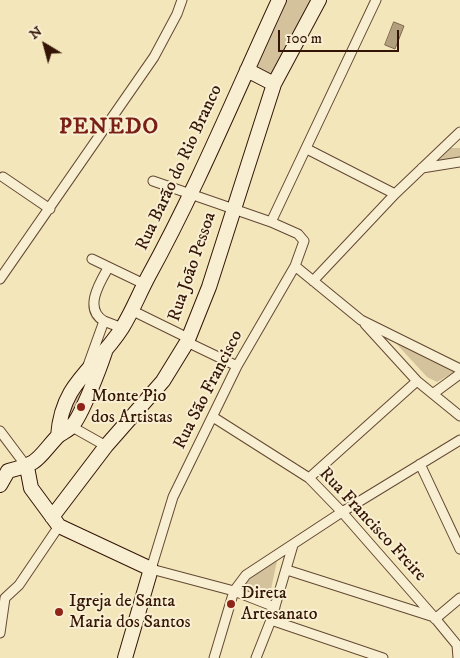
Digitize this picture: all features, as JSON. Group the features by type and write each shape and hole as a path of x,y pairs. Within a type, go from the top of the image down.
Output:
{"main road":[{"name":"Rua Barão do Rio Branco","path":"58,436 59,421 65,400 85,372 122,328 190,196 279,0"},
{"name":"Rua João Pessoa","path":"56,521 106,446 163,381 188,340 209,287 274,84 319,0"},
{"path":"246,70 274,84"},
{"name":"Rua Barão do Rio Branco","path":"72,427 100,369 106,347"},
{"path":"0,485 8,471 27,467 41,458 58,436 72,427"},
{"path":"27,467 31,488 56,521 151,569 124,658"}],"street":[{"path":"0,279 154,57 177,14 182,0"},
{"path":"153,181 190,196 196,195 271,222 376,0"},
{"path":"313,281 395,194 448,146 460,132"},
{"path":"448,146 460,145"},
{"path":"307,149 395,194"},
{"path":"422,168 460,162"},
{"path":"3,177 50,209"},
{"name":"Rua São Francisco","path":"151,569 173,498 237,366 295,266 304,241 298,234 271,222"},
{"path":"92,259 144,284"},
{"path":"295,266 361,320 417,381 460,416"},
{"path":"108,268 95,294 96,314 104,321 122,328"},
{"path":"131,310 237,366"},
{"path":"361,320 460,369"},
{"path":"85,372 104,321"},
{"path":"434,394 460,374"},
{"path":"309,478 417,381"},
{"name":"Rua Francisco Freire","path":"213,417 309,478 342,512 435,618 456,645 458,658"},
{"path":"59,421 106,446"},
{"path":"1,435 27,467"},
{"path":"214,658 234,591 246,575 342,512 460,440"},
{"path":"420,464 460,549"},
{"path":"0,627 3,596 19,585 56,521"},
{"path":"256,658 271,620 294,545"},
{"path":"151,569 234,591 275,606"},
{"path":"287,570 435,618 460,598"},
{"path":"271,620 372,656 383,658"}],"shaded area":[{"path":"285,0 311,0 274,74 261,73 255,66"},
{"path":"394,22 404,26 395,49 385,45"},
{"path":"450,148 460,148 460,160 432,166"},
{"path":"381,327 459,369 437,382 427,377"},
{"path":"98,360 77,409 65,425 69,399"},
{"path":"277,561 268,603 238,591 255,574"}],"place":[{"name":"Monte Pio dos Artistas","path":"81,407"},
{"name":"Direta Artesanato","path":"231,604"},
{"name":"Igreja de Santa Maria dos Santos","path":"59,612"}],"district":[{"name":"PENEDO","path":"109,128"}]}
